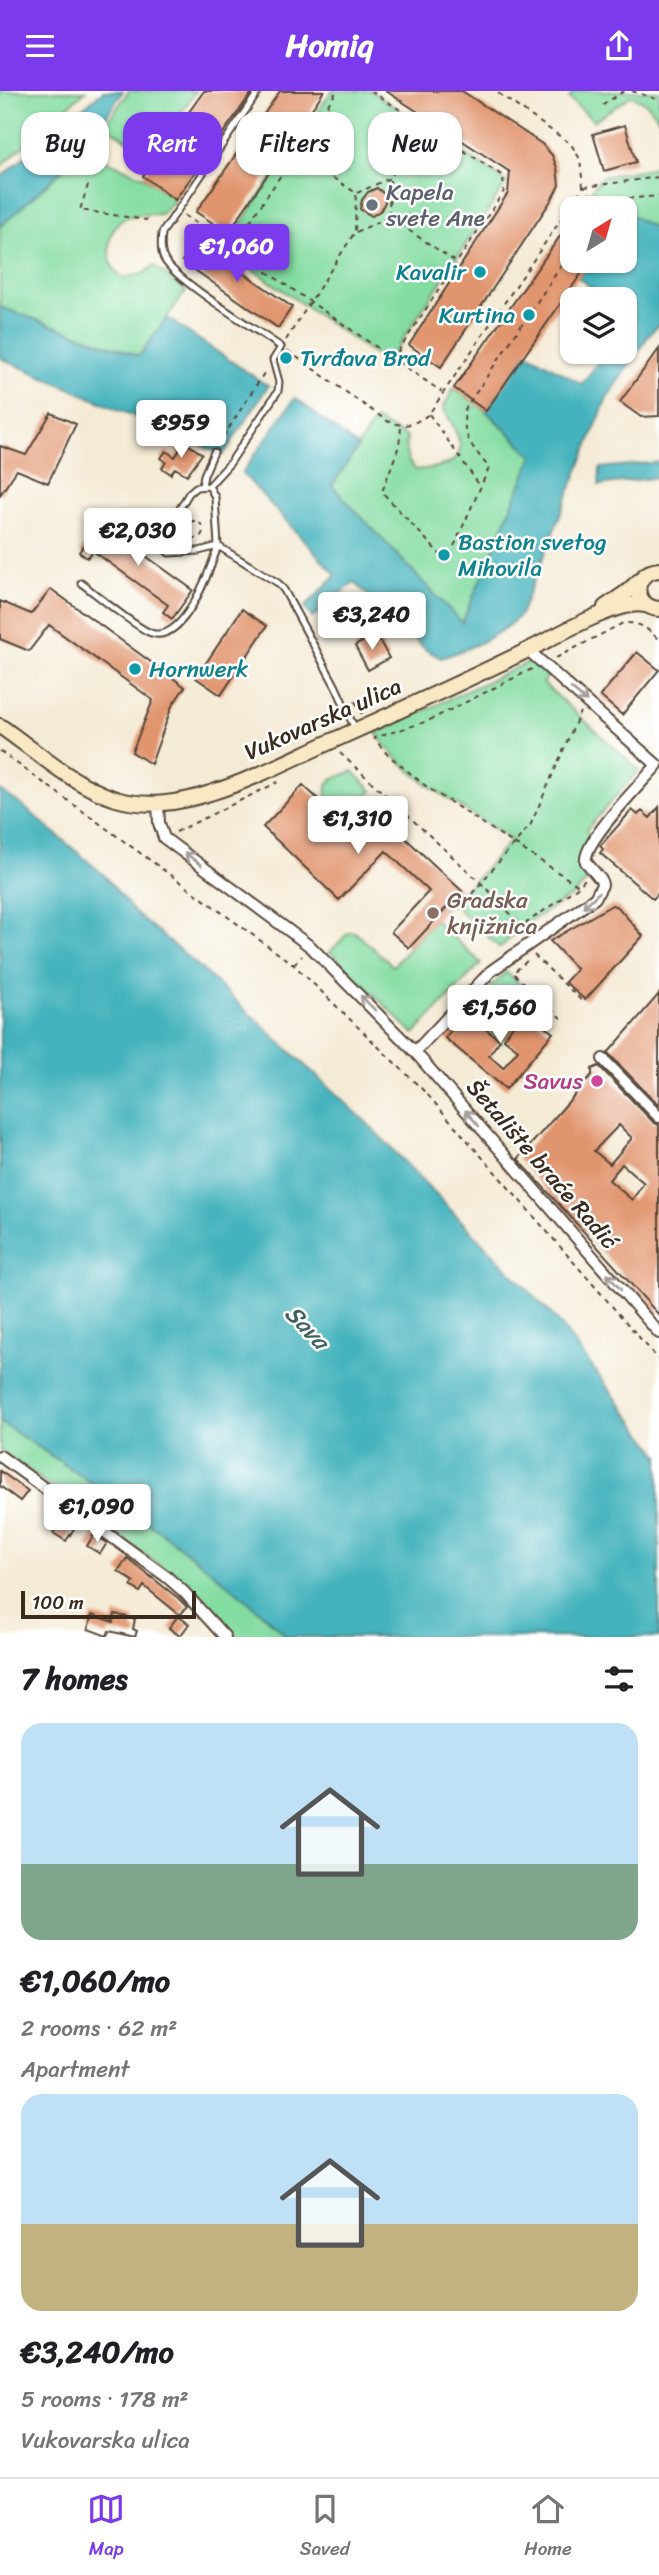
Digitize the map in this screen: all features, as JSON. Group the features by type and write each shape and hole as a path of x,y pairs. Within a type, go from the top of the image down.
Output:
{"main road":[{"name":"Vukovarska ulica","path":"577,625 627,592 648,572 659,570"},
{"path":"639,581 638,594 655,608"},
{"name":"Vukovarska ulica","path":"158,804 209,794 355,730 577,625 626,606 655,608"},
{"path":"0,726 76,779 100,792 118,799 158,804"}],"street":[{"path":"415,1052 491,971 588,905 601,891 601,880 586,862 587,849 657,765 527,650"},
{"path":"158,804 159,823 164,838"},
{"name":"Šetalište braće Radić","path":"164,838 312,947 415,1052 659,1333"},
{"path":"603,1059 659,1117"},
{"path":"0,1456 167,1577 225,1637"}],"lane":[{"path":"259,91 162,233 160,244 164,259 183,279 281,347 273,360 279,382 278,391 230,463 205,486 196,487 189,493 162,539 162,545 169,553 218,546 278,583 336,687 355,730"},
{"path":"81,583 147,631 167,634 174,630 201,590 218,546 217,506 215,497 205,486 204,475 214,452"}],"path":[{"path":"323,112 337,91"},
{"path":"371,91 403,112"},
{"path":"356,193 355,232 281,347 387,421 401,427 415,423 429,414 583,187 580,159 571,144 495,91"},
{"path":"603,105 624,91"},
{"path":"632,91 659,100"},
{"path":"393,359 504,191 503,176 462,150"},
{"path":"232,248 280,175"},
{"path":"329,175 356,193"},
{"path":"389,216 392,175"},
{"path":"583,187 659,177"},
{"path":"356,193 390,178"},
{"path":"88,185 80,210 147,220"},
{"path":"637,198 659,196"},
{"path":"177,211 444,392"},
{"path":"389,216 457,262"},
{"path":"355,232 389,216"},
{"path":"401,427 399,446 382,492 447,562 489,468 466,439 463,421 465,409 560,268"},
{"path":"214,452 260,380"},
{"path":"429,414 480,487"},
{"path":"196,521 201,524 203,531 200,537 193,539 188,537 185,530 189,523 196,521"},
{"path":"550,661 623,623 635,622 645,626 659,640"},
{"path":"538,666 428,721 374,738 387,754 427,787 579,886"},
{"path":"459,909 531,824 579,714 587,702"},
{"path":"344,750 339,753 481,883 522,926"},
{"path":"0,751 294,965 428,1094 659,1360"},
{"path":"164,838 284,778"},
{"path":"534,955 583,1003"},
{"path":"506,1184 512,1177"}],"green space":[{"path":"0,91 85,91 62,112 21,112 21,148 0,167"},
{"path":"129,91 196,91 181,112 123,112 123,137 109,128 109,119"},
{"path":"332,91 371,91 402,112 368,112 368,175 462,175 462,152 507,182 387,363 223,249 274,175 354,175 354,112 318,112"},
{"path":"574,91 659,91 659,120 648,105 631,96 594,121 569,98"},
{"path":"659,161 659,231 637,219 637,196 589,194 601,177 656,167"},
{"path":"109,162 123,168 123,175 143,176 175,200 161,214 128,217 117,225 109,244 112,265 123,278 142,274 154,266 186,291 139,356 0,307 0,227 57,175 109,175"},
{"name":"Bastion svetog Mihovila","path":"454,388 486,411 533,456 462,624 332,486 375,420 407,437 407,455 416,470 434,468 455,459 460,445 443,408"},
{"path":"531,661 548,676 543,683 639,770 586,830 590,836 582,851 580,865 591,876 575,894 522,926 500,948 451,902 511,840 420,779 389,750 376,733"},
{"path":"353,771 372,791 341,820 327,807 327,784"},
{"path":"435,920 481,963 414,1034 330,952 349,932 355,932 393,966"},
{"path":"506,972 542,1003 532,1017 523,1012 504,1039 500,1040 464,1013"},
{"path":"0,1422 185,1550 288,1637 235,1637 186,1584 0,1450"}],"water":[{"path":"103,91 123,91 109,112 78,112"},
{"path":"21,160 21,175 57,175 0,227 0,178"},
{"path":"637,219 659,231 659,324 637,353 637,287 591,287 578,278 582,273 637,273"},
{"path":"0,307 139,356 167,318 268,386 223,455 0,358"},
{"path":"526,352 582,384 596,364 630,364 607,398 520,615 512,623 484,641 441,658 426,650 354,582 312,618 305,607 336,575 242,473 295,398 358,447 332,486 462,623 533,456 486,411"},
{"path":"659,462 659,477 599,485 600,468"},
{"name":"Sava","path":"0,790 23,806 104,875 134,912 196,964 364,1120 556,1319 659,1455 659,1637 288,1637 185,1550 0,1422"}],"building":[{"path":"204,91 253,91 222,134 222,112 189,112"},
{"path":"280,91 324,91 310,112 265,112"},
{"name":"Kavalir","path":"386,91 462,91 542,144 552,155 559,185 441,367 409,345 508,193 510,172 462,141 462,112 418,112"},
{"path":"625,125 636,162 604,171 593,134"},
{"path":"236,154 236,175 267,175 228,233 196,212"},
{"path":"144,175 193,175 175,200"},
{"name":"Kapela svete Ane","path":"377,188 384,194 385,202 381,210 372,216 360,209 368,192"},
{"name":"Kurtina","path":"560,236 560,273 582,273 572,287 560,287 560,304 486,411 454,388"},
{"path":"197,240 292,307 278,328 182,261"},
{"path":"659,349 659,416 641,417 620,402"},
{"path":"51,413 76,424 48,483 17,470 0,495 0,446 26,455"},
{"path":"188,444 202,454 187,475 175,468 171,474 162,468 166,462 161,458 166,451 175,457 181,448 183,450"},
{"path":"100,523 193,590 172,619 163,612 168,605 93,551 87,558 79,552"},
{"name":"Hornwerk","path":"51,589 185,687 172,706 151,764 132,752 153,700 49,625 29,651 0,639 0,601 31,614"},
{"path":"242,609 267,626 221,695 196,678"},
{"path":"376,634 389,658 368,670 355,646"},
{"path":"637,652 659,670 622,715 600,696"},
{"path":"303,785 351,830 372,807 462,891 409,948 391,932 429,891 386,851 339,900 263,827"},
{"path":"659,807 659,893 653,899 600,853 603,849 600,846 632,810 638,815 642,811 650,818"},
{"path":"612,905 618,907 643,936 585,1000 565,982 577,969 550,941"},
{"path":"659,994 659,1106 608,1053"},
{"path":"523,1011 553,1033 506,1089 445,1038 464,1013 500,1040 489,1055 503,1068 518,1050 504,1039"},
{"path":"599,1066 659,1125 659,1315 518,1159 592,1075 592,1069","holes":["619,1125 632,1138 610,1164 594,1151","622,1164 644,1183 632,1200 609,1180"]},
{"path":"0,1471 28,1491 20,1501 0,1486"},
{"path":"65,1516 77,1524 66,1541 53,1533"},
{"path":"94,1534 107,1543 100,1554 87,1546"},
{"path":"127,1558 187,1607 180,1615 144,1586 140,1592 131,1586 134,1582 118,1571"},
{"path":"115,1614 135,1619 135,1637 109,1631 107,1636 88,1629 92,1615 113,1622"},
{"path":"178,1616 189,1624 180,1636 169,1628"}],"place":[{"name":"Kapela svete Ane","path":"372,205"},
{"name":"Kavalir","path":"480,272"},
{"name":"Kurtina","path":"529,315"},
{"name":"Tvrđava Brod","path":"286,358"},
{"name":"Bastion svetog Mihovila","path":"444,555"},
{"name":"Hornwerk","path":"135,669"},
{"name":"Gradska knjižnica","path":"433,913"},
{"name":"Savus","path":"597,1081"}]}
